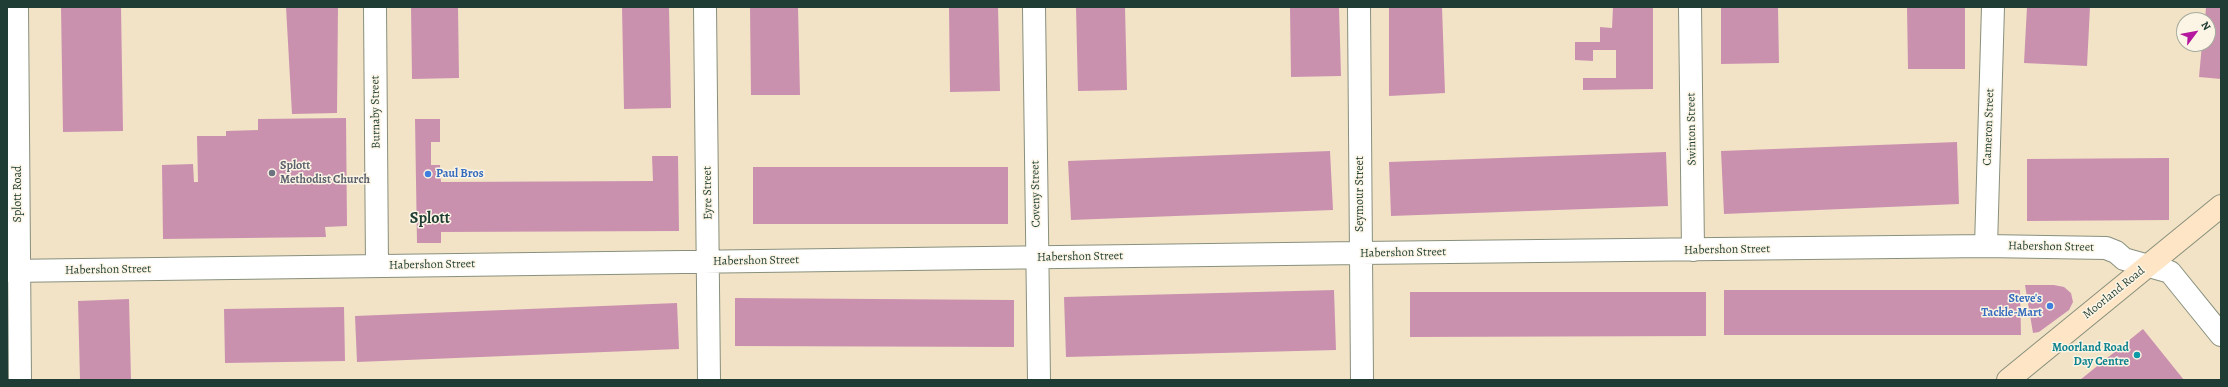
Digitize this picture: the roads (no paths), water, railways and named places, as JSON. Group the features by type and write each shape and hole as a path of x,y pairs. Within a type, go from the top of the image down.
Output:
{"street":[{"name":"Splott Road","path":"17,7 13,271 20,380"},
{"name":"Burnaby Street","path":"374,7 378,266"},
{"name":"Eyre Street","path":"705,7 709,380"},
{"name":"Coveny Street","path":"1034,7 1038,380"},
{"name":"Seymour Street","path":"1359,7 1362,380"},
{"name":"Swinton Street","path":"1690,7 1693,250"},
{"name":"Cameron Street","path":"1986,246 1993,7"},
{"name":"Moorland Road","path":"2008,380 2221,206"},
{"name":"Habershon Street","path":"13,271 1986,246 2106,248 2116,252 2124,259 2170,272 2221,335"}],"place":[{"name":"Splott Methodist Church","path":"272,173"},
{"name":"Paul Bros","path":"428,174"},
{"name":"Steve's Tackle-Mart","path":"2050,306"},
{"name":"Moorland Road Day Centre","path":"2137,355"}],"district":[{"name":"Splott","path":"430,219"}]}
